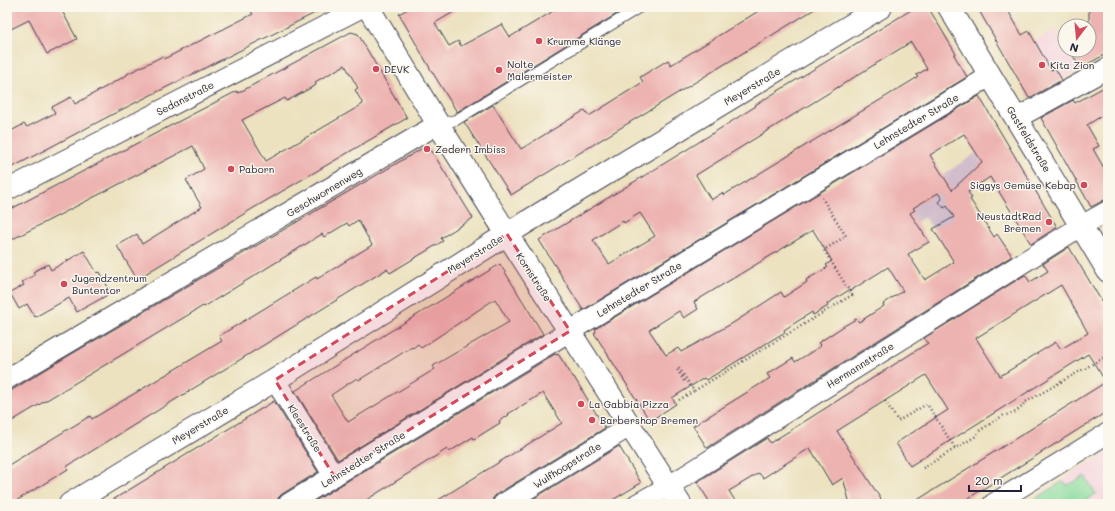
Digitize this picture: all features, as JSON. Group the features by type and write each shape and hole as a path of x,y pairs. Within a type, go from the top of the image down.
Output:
{"street":[{"name":"Sedanstraße","path":"7,190 362,7"},
{"name":"Kornstraße","path":"368,7 438,124 507,234 680,504"},
{"name":"Meyerstraße","path":"70,504 275,380 507,234 881,7"},
{"name":"Gastfeldstraße","path":"949,7 1108,271"},
{"path":"1017,118 1108,68"},
{"name":"Lehnstedter Straße","path":"288,504 990,76"},
{"name":"Geschwornenweg","path":"7,379 438,124"},
{"name":"Hermannstraße","path":"637,504 1108,211"},
{"name":"Kleestraße","path":"275,380 334,476"},
{"name":"Wulfhoopstraße","path":"503,504 630,426"},
{"path":"993,504 1108,433"}],"lane":[{"name":"Geschwornenweg","path":"438,124 456,120 640,7"}],"path":[{"path":"679,400 852,295 824,250 846,236 821,196"},
{"path":"923,468 976,436 979,431 1004,415 1009,415 1022,408 1024,403 1103,358"},
{"path":"684,381 677,369 679,368 694,391"},
{"path":"885,401 898,421 927,404 955,448"}],"highlighted area":[{"path":"507,234 570,331 334,476 275,380"}],"shaded area":[{"name":"Kita Zion","path":"1055,30 1057,33 1057,58 1071,58 1078,70 1029,98 1006,57"},
{"path":"976,153 982,163 972,189 968,192 972,198 943,245 925,217 896,234 913,262 893,275 886,264 906,196 943,175"},
{"path":"1108,451 1108,504 1025,504"}],"green space":[{"path":"1085,476 1096,494 1083,502 1077,501 1075,504 1027,504 1062,482 1068,485"}],"building":[{"path":"7,7 60,7 77,39 47,54 29,20 7,31"},
{"path":"260,7 327,7 117,112 7,170 7,133 24,124 27,127 55,113 52,107 71,97 75,104 127,74 163,56 164,59 253,14 251,12"},
{"path":"411,7 462,7 435,23 449,46 458,41 461,46 502,24 510,37 560,7 628,7 457,112 399,14"},
{"path":"765,7 818,7 511,195 464,122 493,105 521,149 585,110 589,116 643,82 640,77 668,60 671,65"},
{"path":"916,7 928,7 956,54 954,55 967,77 583,310 539,240 683,152 756,106 755,105","holes":["911,42 927,69 916,75 918,77 724,195 722,193 711,200 696,175","640,213 655,236 609,264 593,240 623,221 624,223"]},
{"path":"977,7 1006,7 1022,35 1029,31 1051,70 1055,68 1062,80 1029,98"},
{"path":"1089,7 1108,7 1108,53 1080,68 1074,58 1097,58 1097,18 1089,18"},
{"path":"351,32 358,34 407,118 252,209 137,279 117,246 137,234 142,244 202,207 186,180 204,169 193,146 7,242 7,211 237,91 238,93","holes":["345,65 358,88 355,90 363,104 266,161 242,120 285,98 287,101 316,85 315,82"]},
{"path":"1108,85 1108,112 1087,125 1099,146 1093,149 1108,175 1108,198 1091,207 1041,118 1073,100 1075,103"},
{"path":"979,96 1057,227 1031,244 990,177 968,192 972,198 970,199 994,237 997,234 1012,256 707,448 693,426 770,378 767,374 793,358 795,362 821,346 818,343 856,319 859,322 884,306 883,304 903,291 888,267 827,304 828,306 813,315 812,312 784,330 785,332 721,371 706,380 704,378 672,398 676,404 650,421 594,333 596,332 595,329","holes":["964,134 982,162 952,190 930,155","938,193 942,199 939,202 944,208 947,206 954,217 933,229 954,262 925,280 908,254 929,242 910,213 915,210 913,208","813,230 832,261 826,265 828,267 806,280 807,282 784,297 781,292 733,323 681,352 678,348 666,355 649,330 679,311 684,318 698,309 694,302"]},
{"path":"428,145 473,218 441,238 443,241 390,273 387,269 66,467 68,469 11,504 7,504 7,466 90,416 92,419 222,341 219,336 372,245 358,220 349,226 347,223 324,237 322,234 204,307 203,306 7,424 7,393"},
{"path":"1069,247 1108,312 1108,411 959,504 911,504 1106,382 1088,354 910,466 896,443 948,410 926,375 837,431 884,504 850,504 843,478 832,485 810,448 763,478 759,473 729,491 737,504 711,504 697,482 767,438 770,443 810,418 928,343 924,338 1025,275 1030,282 1048,271 1043,264","holes":["1061,285 1088,333 1061,349 1056,342 1000,376 976,338"]},
{"name":"Jugendzentrum Buntentor","path":"84,251 97,273 100,272 111,293 77,312 69,298 35,317 27,304 19,309 10,293 24,285 22,282 35,275 33,272 48,264 51,270"},
{"path":"500,264 543,334 338,460 295,391","holes":["495,299 509,322 433,366 435,369 348,422 331,395 357,378 359,380 412,347 413,348 418,344 421,348"]},
{"path":"555,354 558,354 574,377 605,428 497,494 493,498 492,504 432,504 562,423 543,393 508,414 509,415 499,421 500,423 474,439 473,437 449,452 447,449 360,504 310,504"},
{"path":"274,401 318,472 282,494 278,498 277,504 106,504"},
{"path":"619,446 641,483 606,504 525,504"}],"place":[{"name":"Krumme Klänge","path":"539,41"},
{"name":"Kita Zion","path":"1042,65"},
{"name":"DEVK","path":"376,69"},
{"name":"Nolte Malermeister","path":"499,70"},
{"name":"Zedern Imbiss","path":"427,149"},
{"name":"Paborn","path":"231,169"},
{"name":"Siggys Gemüse Kebap","path":"1084,185"},
{"name":"NeustadtRad Bremen","path":"1049,222"},
{"name":"Jugendzentrum Buntentor","path":"64,284"},
{"name":"La Gabbia Pizza","path":"581,404"},
{"name":"Barbershop Bremen","path":"592,420"}]}
